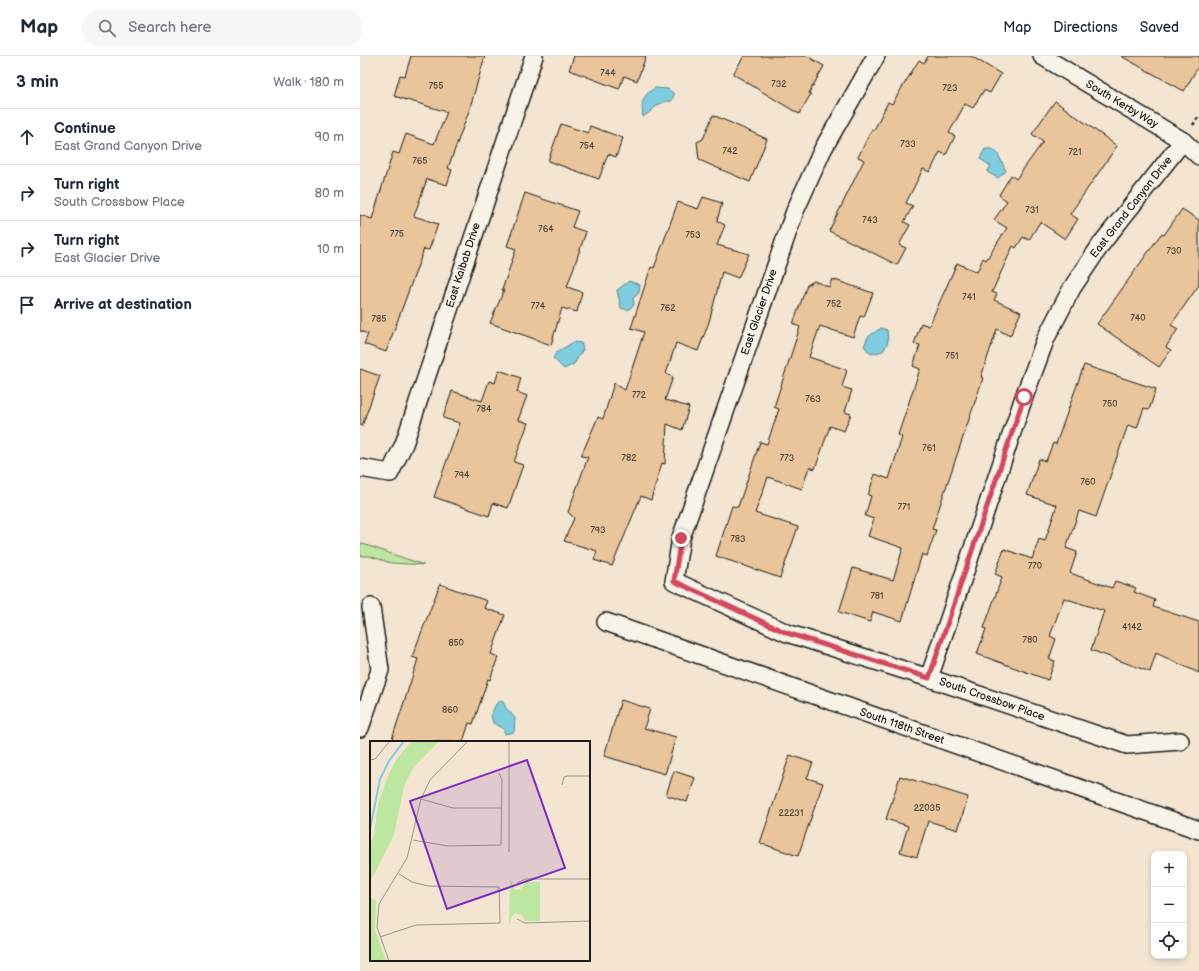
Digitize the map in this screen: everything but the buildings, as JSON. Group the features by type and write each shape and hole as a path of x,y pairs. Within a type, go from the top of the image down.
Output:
{"street":[{"name":"East Kaibab Drive","path":"360,468 390,473 404,444 519,95 534,56"},
{"name":"East Glacier Drive","path":"674,581 681,538 795,211 823,149 876,56"},
{"name":"South Kerby Way","path":"1042,56 1183,141 1199,156"},
{"name":"East Grand Canyon Drive","path":"929,678 1024,397 1046,338 1072,288 1102,243 1183,141"},
{"name":"South Crossbow Place","path":"674,581 787,633 929,678 1127,745 1180,741"},
{"path":"360,728 380,670 371,606"},
{"name":"South 118th Street","path":"606,622 1199,830"}],"green space":[{"path":"360,543 424,565 391,563 369,556 360,556"}],"water":[{"path":"655,88 668,89 674,94 672,101 667,101 660,104 643,117 643,100 647,94"},
{"path":"985,149 993,149 998,154 1006,171 998,178 987,172 991,166 980,159"},
{"path":"629,281 640,285 639,293 633,298 634,305 628,310 621,308 617,290"},
{"path":"881,328 887,330 888,342 883,351 871,354 864,346 868,337"},
{"path":"574,342 581,343 583,349 574,364 564,369 553,358 557,352"},
{"path":"502,700 506,708 515,718 514,732 505,734 503,728 493,723 491,715 496,704"}],"route":[{"path":"681,538 674,581 787,633 929,678 1024,397"}]}
